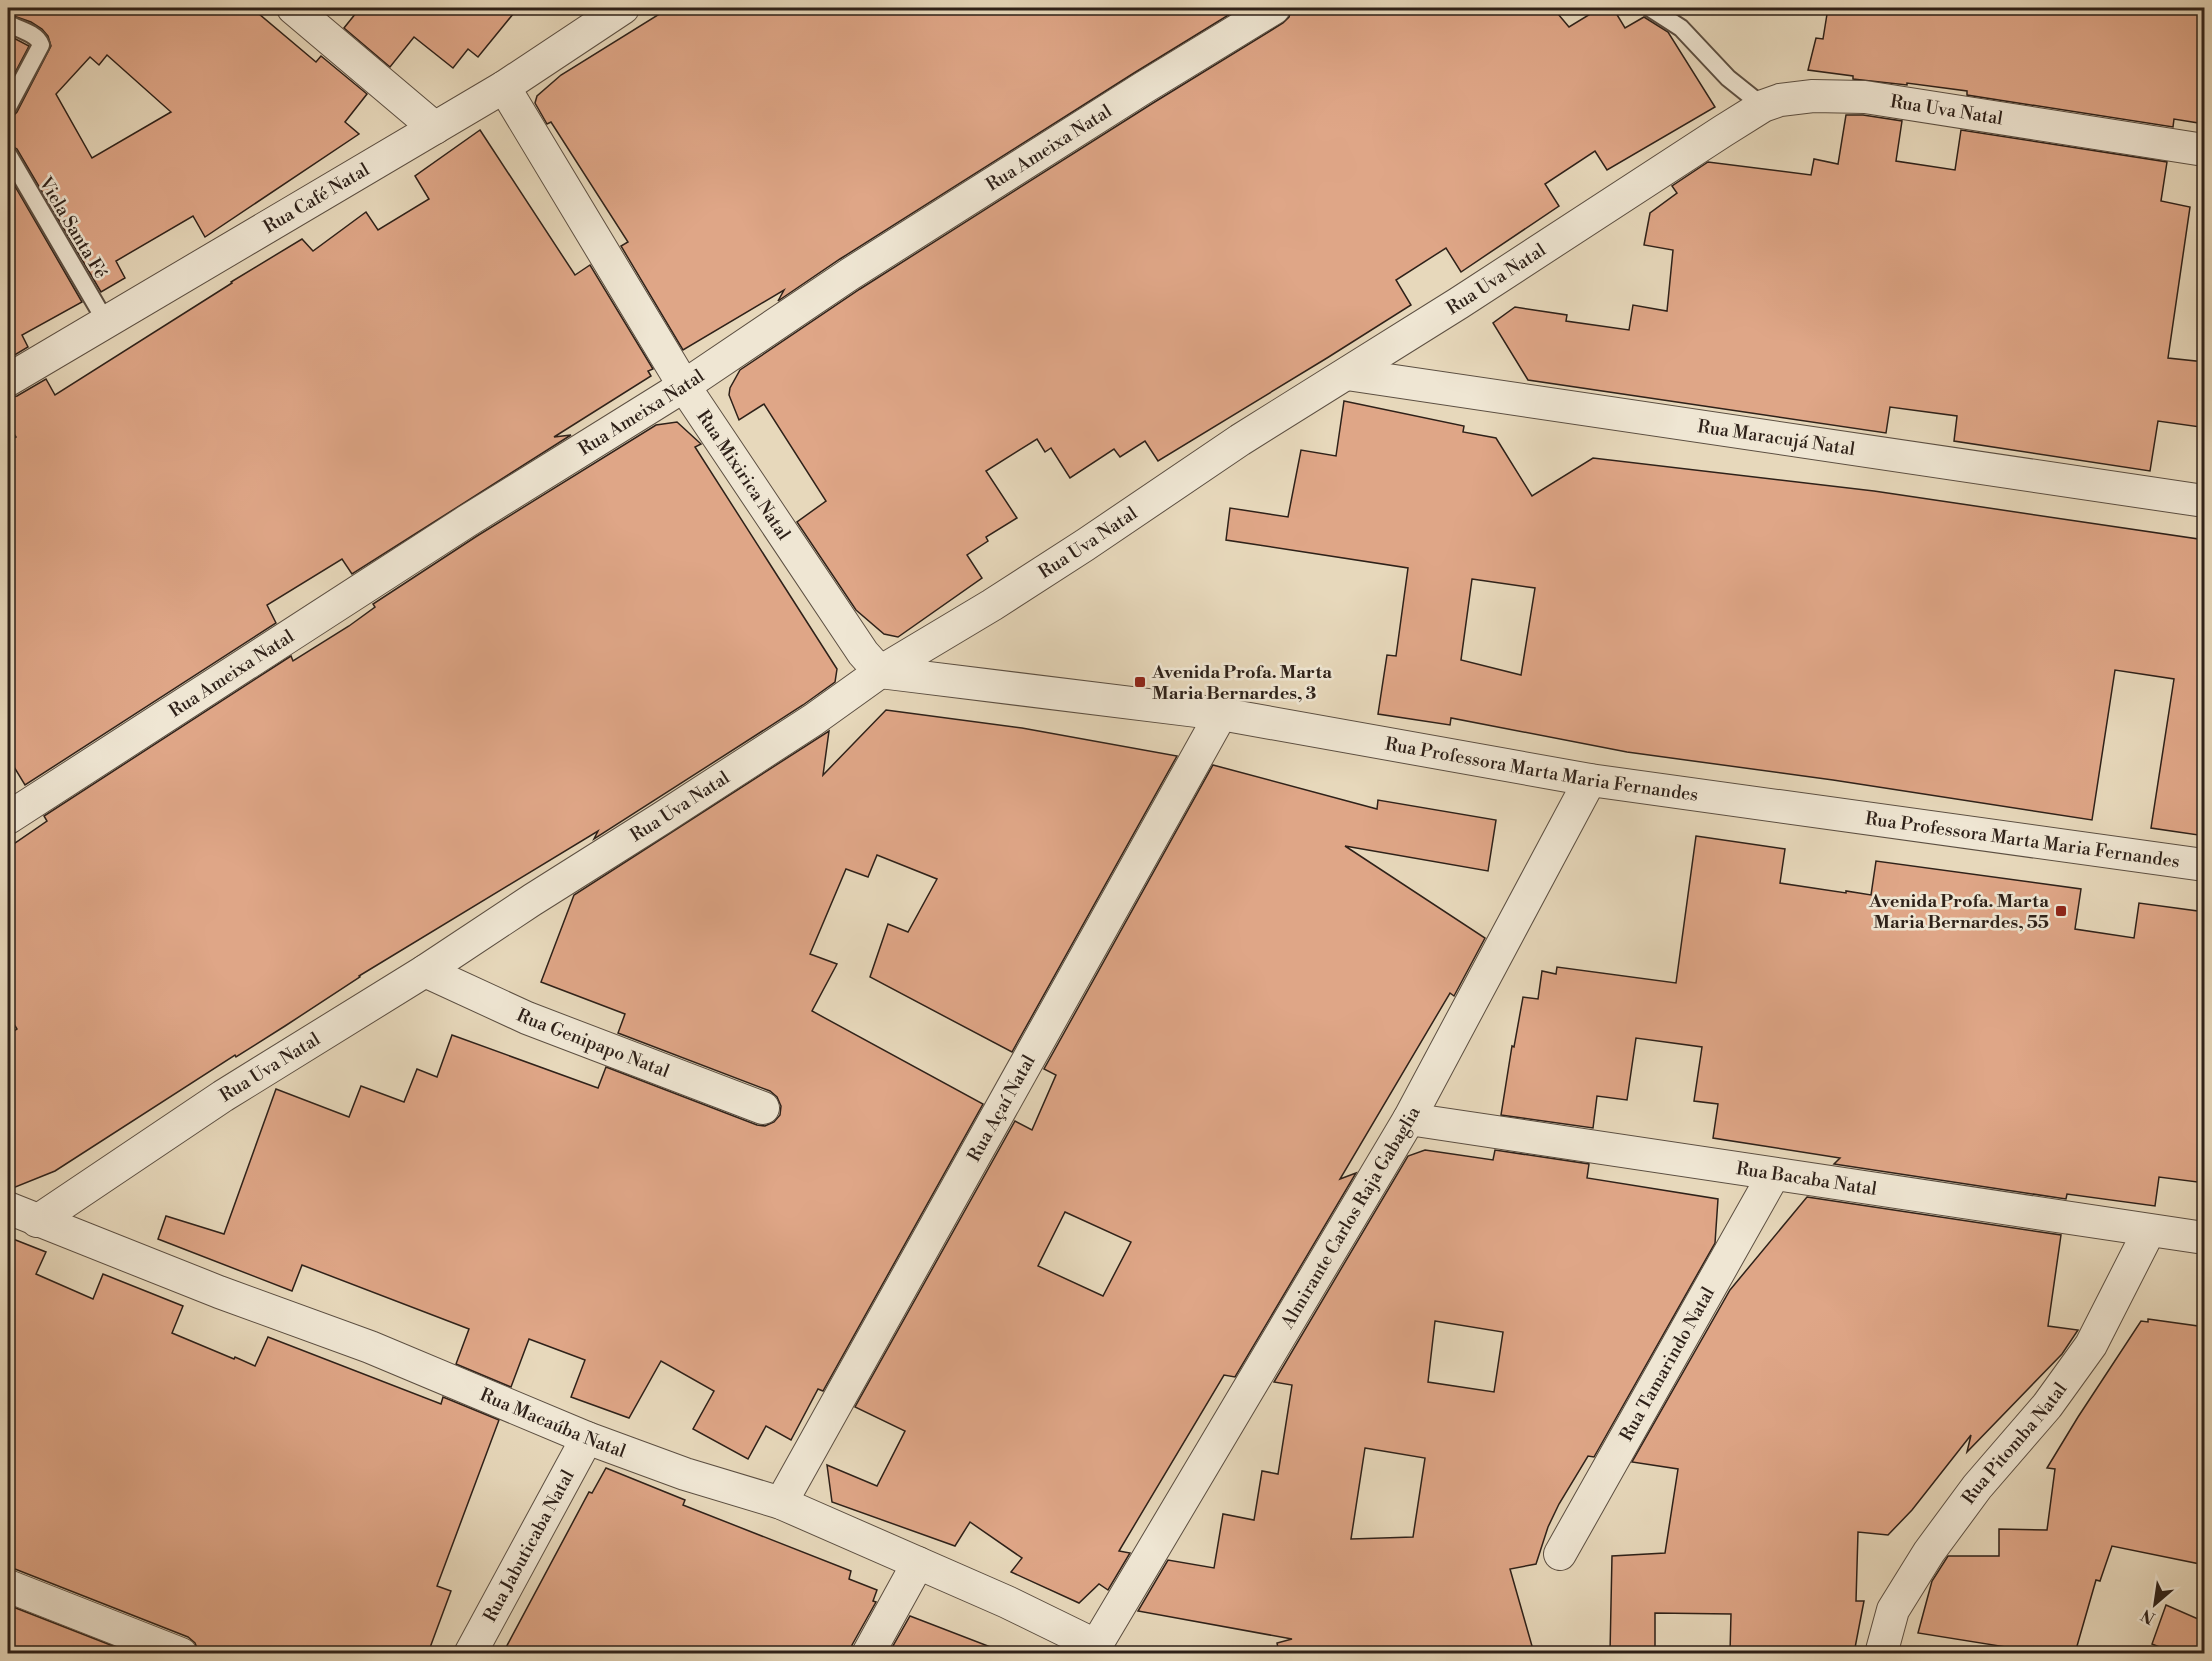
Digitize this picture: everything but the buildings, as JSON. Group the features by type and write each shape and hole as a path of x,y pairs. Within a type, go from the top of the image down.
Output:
{"street":[{"path":"293,8 435,128"},
{"name":"Rua Café Natal","path":"8,380 504,87 623,8"},
{"name":"Rua Ameixa Natal","path":"8,818 467,521 684,386 850,274 1143,88 1274,8"},
{"name":"Rua Mixirica Natal","path":"504,87 684,386 863,653 880,672"},
{"name":"Rua Uva Natal","path":"37,1221 223,1096 425,971 794,732 880,672 992,605 1240,440 1347,374 1763,106 1780,100 1813,96 1865,97 2205,150"},
{"name":"Rua Maracujá Natal","path":"1347,374 2205,501"},
{"name":"Rua Professora Marta Maria Fernandes","path":"880,672 1221,714 1590,780 2205,865"},
{"name":"Rua Açaí Natal","path":"781,1503 1221,714"},
{"name":"Almirante Carlos Raja Gabaglia","path":"1093,1649 1409,1119 1590,780"},
{"name":"Rua Genipapo Natal","path":"425,971 527,1018 764,1108"},
{"name":"Rua Bacaba Natal","path":"1409,1119 2205,1238"},
{"name":"Rua Tamarindo Natal","path":"1560,1554 1774,1174"},
{"name":"Rua Macaúba Natal","path":"8,1208 219,1292 370,1347 587,1438 685,1474 781,1503 918,1563 1093,1649"},
{"name":"Rua Pitomba Natal","path":"1881,1653 1893,1610 1929,1551 1977,1487 2047,1406 2091,1345 2149,1231"},
{"name":"Rua Jabuticaba Natal","path":"470,1653 587,1438"},
{"path":"868,1653 918,1563"},
{"path":"8,1586 182,1653"}],"lane":[{"path":"1650,8 1681,28 1728,78 1763,106"},
{"path":"8,24 35,36 40,40 41,45 8,107"},
{"name":"Viela Santa Fé","path":"8,154 106,322"}],"place":[{"name":"Avenida Profa. Marta Maria Bernardes, 3","path":"1140,682"},
{"name":"Avenida Profa. Marta Maria Bernardes, 55","path":"2061,911"}]}
